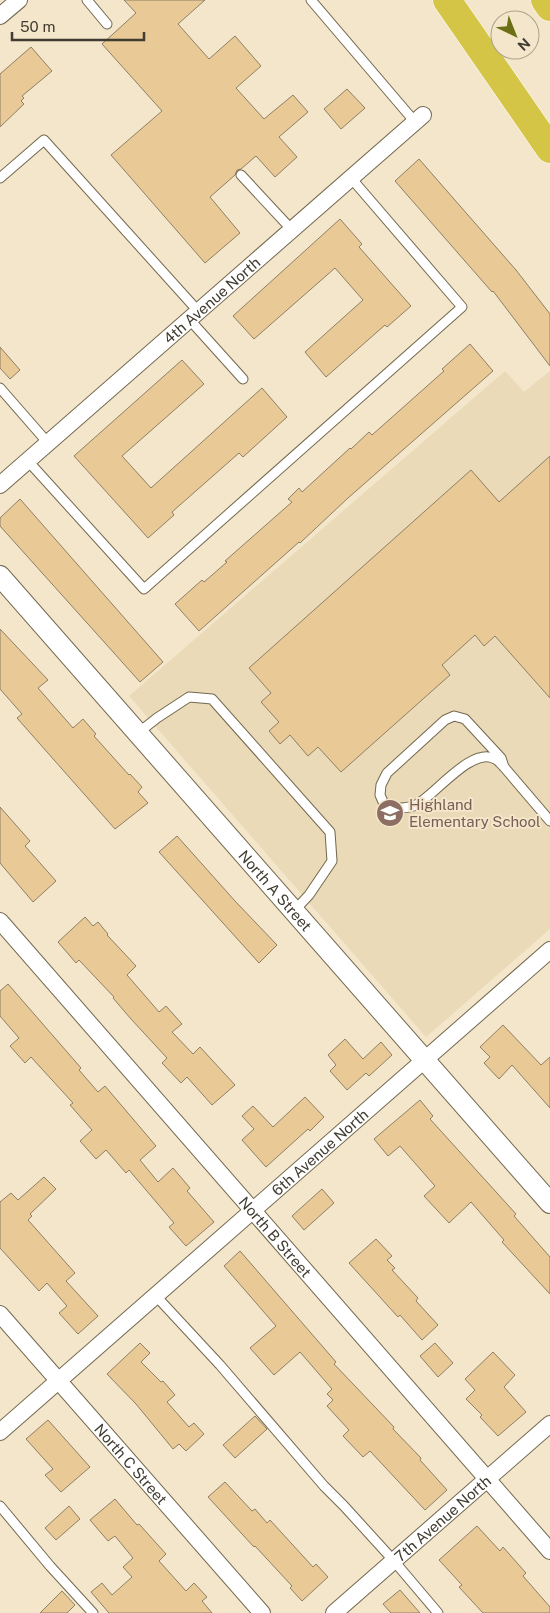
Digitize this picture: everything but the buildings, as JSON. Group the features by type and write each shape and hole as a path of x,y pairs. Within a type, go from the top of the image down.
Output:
{"highway":[{"path":"447,0 550,149"},
{"path":"546,0 550,7"}],"street":[{"path":"0,16 19,0"},
{"name":"4th Avenue North","path":"0,485 419,118"},
{"name":"North A Street","path":"0,576 550,1203"},
{"name":"North B Street","path":"0,921 550,1551"},
{"name":"6th Avenue North","path":"0,1432 550,950"},
{"name":"North C Street","path":"0,1314 262,1613"},
{"name":"7th Avenue North","path":"334,1613 550,1424"}],"lane":[{"path":"87,0 107,24"},
{"path":"311,0 419,118"},
{"path":"0,178 44,140 194,315 243,379"},
{"path":"241,174 292,230"},
{"path":"28,460 144,589 462,307 351,178"},
{"path":"0,388 48,443"},
{"path":"138,733 189,697 212,699 330,832 332,861 309,895 294,911"},
{"path":"504,767 501,758 465,719 454,716 445,720 386,772 381,785 380,795 384,804 393,809 414,806 472,760 482,756 489,757 495,759 504,767 550,821"},
{"path":"156,1296 220,1365 324,1486 394,1561 438,1613"},
{"path":"0,1506 50,1566 93,1613"}],"shaded area":[{"name":"Highland Elementary School","path":"505,371 524,392 550,371 550,929 426,1037 129,696"}],"place":[{"name":"Highland Elementary School","path":"390,813"}]}
